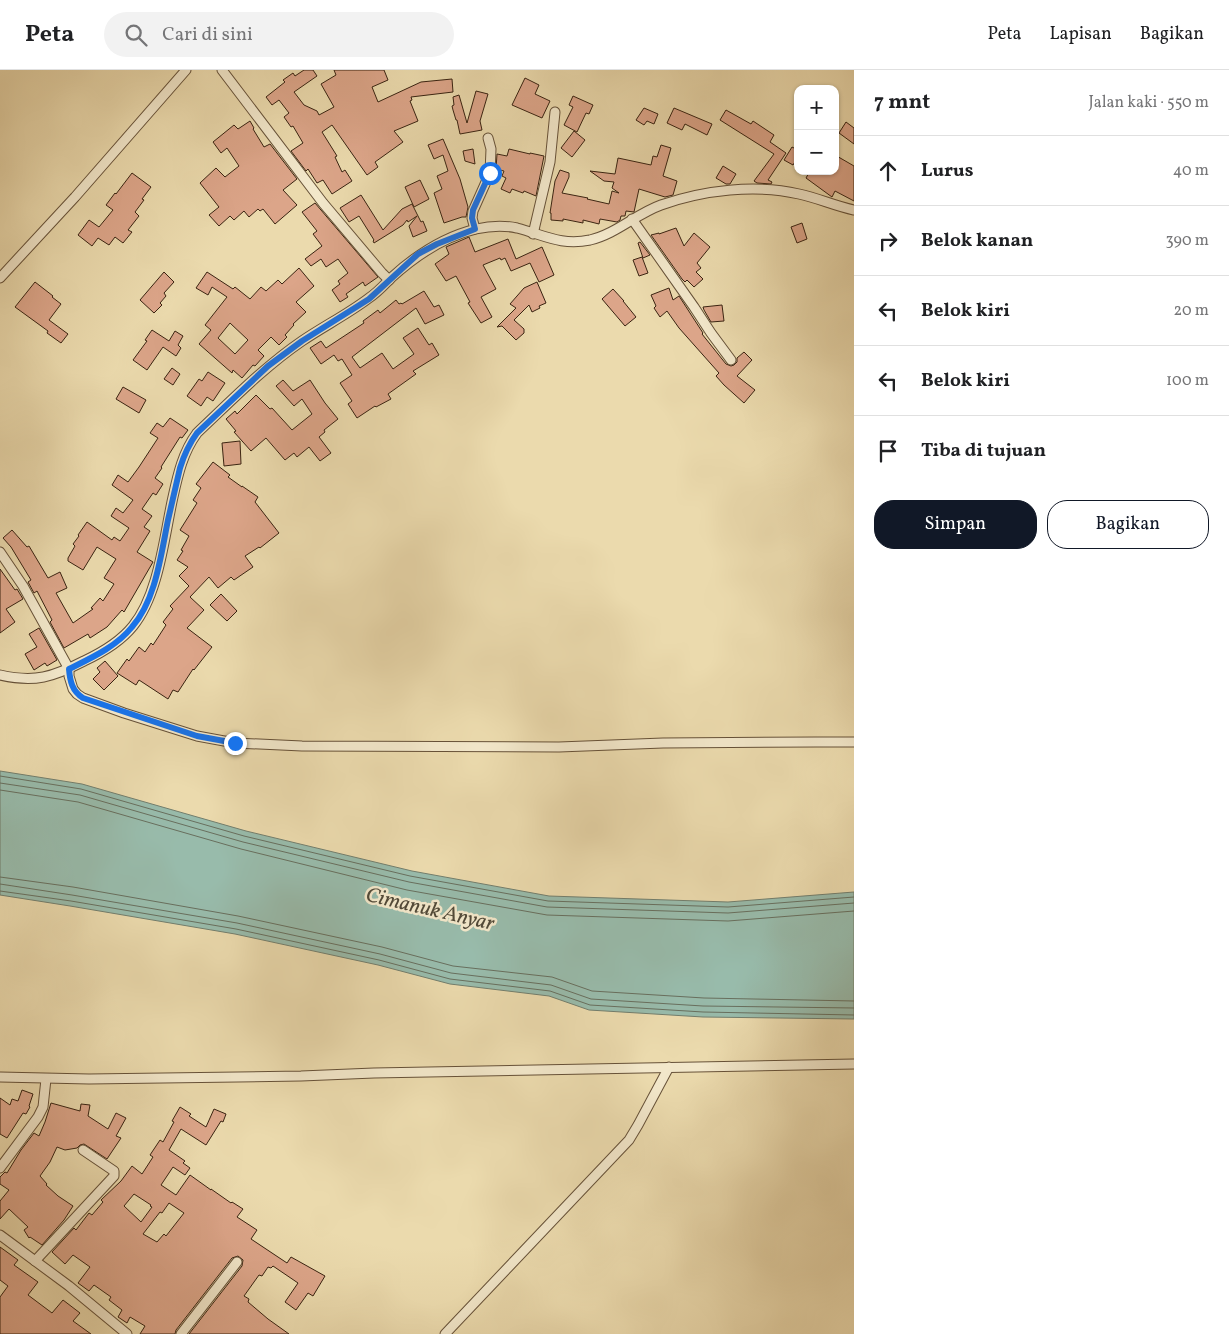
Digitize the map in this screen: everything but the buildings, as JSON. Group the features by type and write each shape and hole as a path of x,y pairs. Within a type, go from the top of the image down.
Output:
{"street":[{"path":"0,278 75,197 186,70"},
{"path":"222,70 323,203 389,280"},
{"path":"533,234 549,168 555,112"},
{"path":"475,229 472,218 473,210 490,173 491,149 488,138"},
{"path":"0,675 27,679 50,676 90,658 122,638 132,628 146,607 152,590 180,468 190,443 197,433 268,366 302,341 369,299 418,254 437,244 475,229 503,226 518,228 565,242 578,243 607,234 632,219 660,206 685,198 728,191 781,191 800,194 854,210"},
{"path":"632,219 730,360"},
{"path":"0,552 23,586 69,669 73,689 77,694 83,698 197,736 235,743 302,746 559,747 663,743 854,742"},
{"path":"0,1077 46,1079 300,1076 854,1064"},
{"path":"445,1334 629,1140 669,1067"},
{"path":"0,1168 38,1117 43,1107 46,1079"},
{"path":"35,1261 114,1176 114,1171 83,1150"},
{"path":"0,1235 69,1286 120,1332"},
{"path":"180,1334 238,1262"}],"water":[{"name":"Cimanuk Anyar","path":"0,771 82,784 246,831 412,871 549,896 728,902 854,892 854,1019 703,1017 589,1010 549,996 450,984 378,965 235,934 0,895"}],"route":[{"path":"235,743 197,736 83,698 73,689 69,669 122,638 139,619 146,607 160,560 180,468 190,443 197,433 268,366 330,322 369,299 418,254 437,244 475,229 472,218 473,210 490,173"}]}
